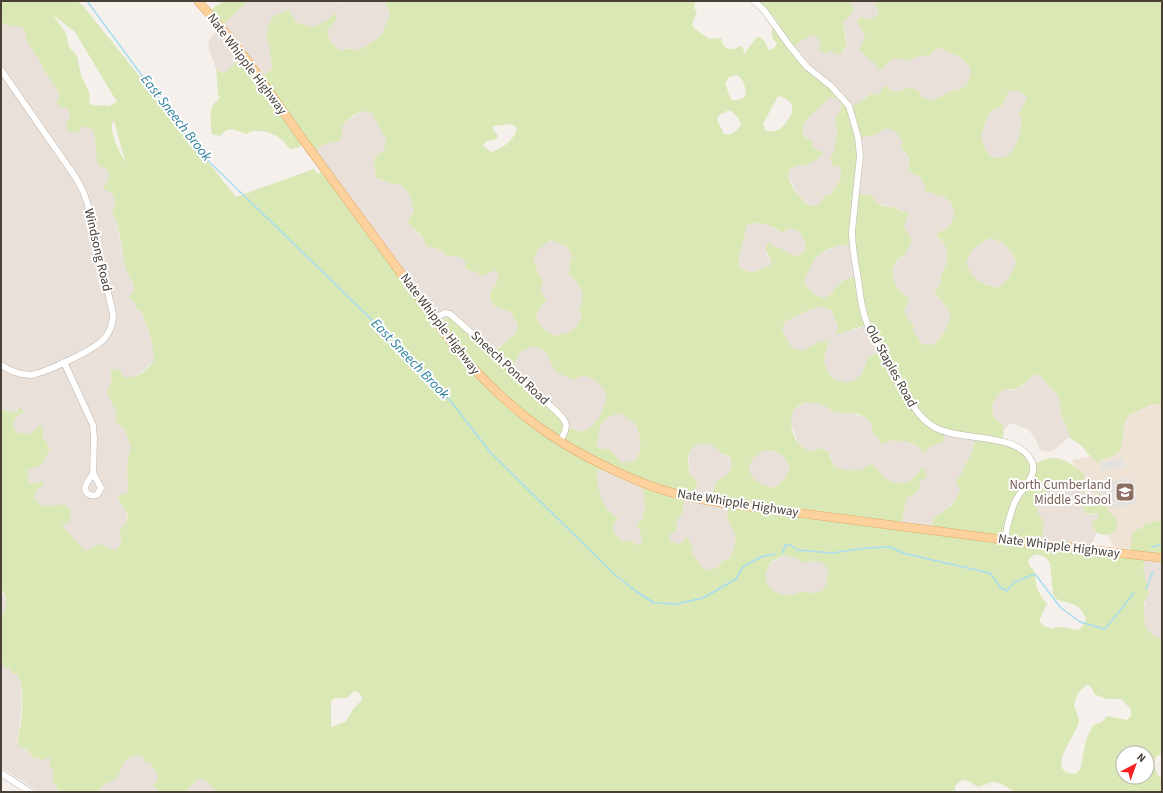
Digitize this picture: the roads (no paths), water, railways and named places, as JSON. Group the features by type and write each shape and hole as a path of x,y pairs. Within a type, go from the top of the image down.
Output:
{"main road":[{"name":"Nate Whipple Highway","path":"198,1 231,39 250,64 458,351 479,376 525,418 594,461 654,487 686,496 722,503 1006,540 1162,558"}],"street":[{"name":"Old Staples Road","path":"754,1 764,10 804,63 846,101 851,111 858,137 860,156 852,242 861,301 864,316 873,337 901,386 920,416 936,428 960,435 1009,443 1024,451 1033,464 1034,469 1031,477 1020,492 1014,506 1006,534 1006,540"},
{"name":"Windsong Road","path":"1,70 80,184 88,205 112,309 112,325 104,339 92,348 42,372 28,375 15,373 1,365"},
{"name":"Sneech Pond Road","path":"434,318 445,313 450,314 556,411 562,417 566,427 565,433 560,441"},
{"path":"64,362 93,425 93,473"},
{"path":"1,773 30,792"}],"waterway":[{"name":"East Sneech Brook","path":"87,1 197,150 401,348 453,404 490,452 614,574 654,603 676,604 703,598 736,579 743,567 761,557 775,554"},
{"name":"East Sneech Brook","path":"1152,547 1162,544"},
{"name":"East Sneech Brook","path":"783,553 785,545 791,545 797,550 832,553 866,548 889,547 906,554 990,573 1001,588 1007,591 1014,582 1035,574 1060,607 1080,622 1105,629 1134,593"},
{"name":"East Sneech Brook","path":"1146,589 1153,572"}],"place":[{"name":"North Cumberland Middle School","path":"1125,492"}]}
